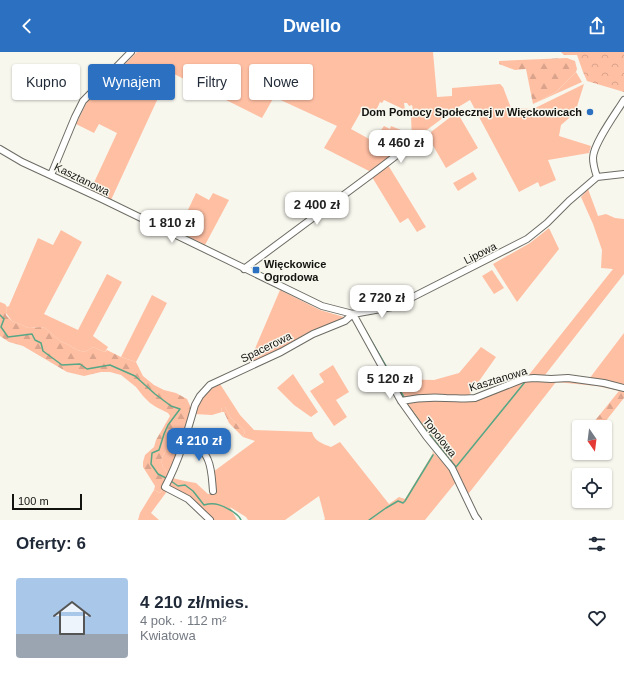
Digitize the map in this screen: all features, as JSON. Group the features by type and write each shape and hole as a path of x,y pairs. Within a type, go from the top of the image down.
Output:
{"street":[{"path":"52,175 83,101 131,52"},
{"path":"624,100 598,142 593,159 597,177 624,174"},
{"path":"244,269 410,145"},
{"name":"Kasztanowa","path":"0,149 22,162 52,175 322,306 353,314"},
{"name":"Lipowa","path":"353,314 392,307 527,239 547,223 569,201 597,177"},
{"name":"Topolowa","path":"353,314 401,401 426,436 452,468 478,520"},
{"name":"Spacerowa","path":"210,520 188,499 165,487 169,481 200,396 210,385 281,352 313,334 345,321 353,314"},
{"name":"Kasztanowa","path":"401,401 427,398 475,398 483,396 501,387 534,378 568,378 604,383 624,388"},
{"path":"187,432 208,459 212,474 213,491"}],"green space":[{"path":"137,52 433,52 437,97 452,96 452,88 500,84 503,87 511,108 533,109 584,84 575,113 561,125 559,136 591,146 589,153 548,160 556,180 540,187 538,182 519,192 470,100 455,109 412,141 411,116 414,115 412,105 409,106 407,103 404,103 405,110 384,100 382,103 380,102 375,113 363,108 351,129 371,140 390,138 403,131 407,134 406,145 371,172 324,148 337,126 281,100 313,100 313,64 249,64 249,100 272,100 262,118 226,100 241,100 241,64 183,64 183,78 175,74 175,64 125,64"},
{"path":"561,52 624,52 624,92 587,81 577,55 564,55"},
{"path":"567,58 575,61 577,69 576,72 556,92 533,104 526,69 515,70 499,64 499,61"},
{"path":"576,72 582,82 533,104 556,92"},
{"path":"89,100 157,100 111,200 91,189 117,133 99,124 94,133 76,124"},
{"path":"457,112 478,148 446,168 427,135"},
{"path":"384,126 390,129 391,126 401,130 389,136 371,138 369,137 370,135 373,137 376,132 379,133"},
{"path":"388,165 426,227 417,232 408,218 400,223 372,177"},
{"path":"473,172 477,179 458,191 453,183"},
{"path":"588,189 598,216 606,214 615,218 624,219 624,274 545,375 528,376 613,269 601,268 602,250 593,224 581,197"},
{"path":"196,193 209,200 213,193 229,200 205,245 178,231"},
{"path":"549,228 559,249 517,302 493,264 530,243"},
{"path":"61,230 82,242 44,314 78,330 107,274 122,282 93,336 108,347 105,352 93,347 85,352 77,350 60,341 45,328 29,328 12,321 6,313 7,307 9,306 38,238 53,245"},
{"path":"492,270 504,288 494,294 482,276"},
{"path":"280,290 320,310 345,318 280,351 248,365"},
{"path":"152,295 167,303 136,362 121,357"},
{"path":"0,302 5,304 7,307 6,315 12,321 29,328 45,328 60,341 77,350 85,352 93,347 105,352 107,350 136,362 143,376 154,385 164,390 176,393 187,399 192,410 189,420 170,441 161,460 163,467 170,477 160,493 154,490 155,486 143,467 143,462 145,455 154,447 156,440 170,416 168,413 150,403 136,387 121,375 110,372 101,372 84,376 67,372 23,346 9,342 0,336"},
{"path":"624,333 624,387 589,379"},
{"path":"481,347 496,357 470,394 466,396 405,398 395,379 434,380 459,373"},
{"path":"333,365 349,392 336,400 347,417 334,426 310,391 324,382 319,374"},
{"path":"293,374 318,412 311,417 294,405 277,388"},
{"path":"561,380 624,389 624,392 597,386 556,382 469,493 467,493 452,462 422,427 406,402 465,401 523,381"},
{"path":"220,384 240,415 254,430 312,432 317,440 331,447 340,442 389,504 399,497 405,499 433,453 432,451 446,465 456,482 425,520 324,520 319,496 285,520 248,520 246,517 230,507 237,520 213,520 169,486 172,478 196,483 208,494 214,494 213,472 255,441 243,437 245,431 231,418 225,407 221,407 222,412 212,415 194,414 198,404 206,392 214,386"},
{"path":"619,391 624,392 624,398 607,420 595,420"},
{"path":"221,407 225,407 231,418 245,431 243,437 229,423 224,412 222,412"},
{"path":"189,420 170,477 163,467 161,460 170,441"},
{"path":"163,489 168,490 151,513 159,520 138,520 140,513 154,490 160,493"}],"waterway":[{"path":"0,315 4,319 1,327 8,337 32,334 35,340 41,343 43,351 62,365 80,364 87,369 110,365 135,376 171,406 180,409 168,425 159,450 152,453 151,464 158,474 166,478"},
{"path":"364,328 405,399"},
{"path":"406,403 456,467 525,382"},
{"path":"600,385 616,389"},
{"path":"369,520 398,501 403,503 405,501 433,455"},
{"path":"171,481 178,486 185,485 193,491 204,505 215,504 222,506 236,514 241,520"}],"place":[{"name":"Dom Pomocy Społecznej w Więckowicach","path":"590,112"},
{"name":"Więckowice Ogrodowa","path":"256,270"}]}
